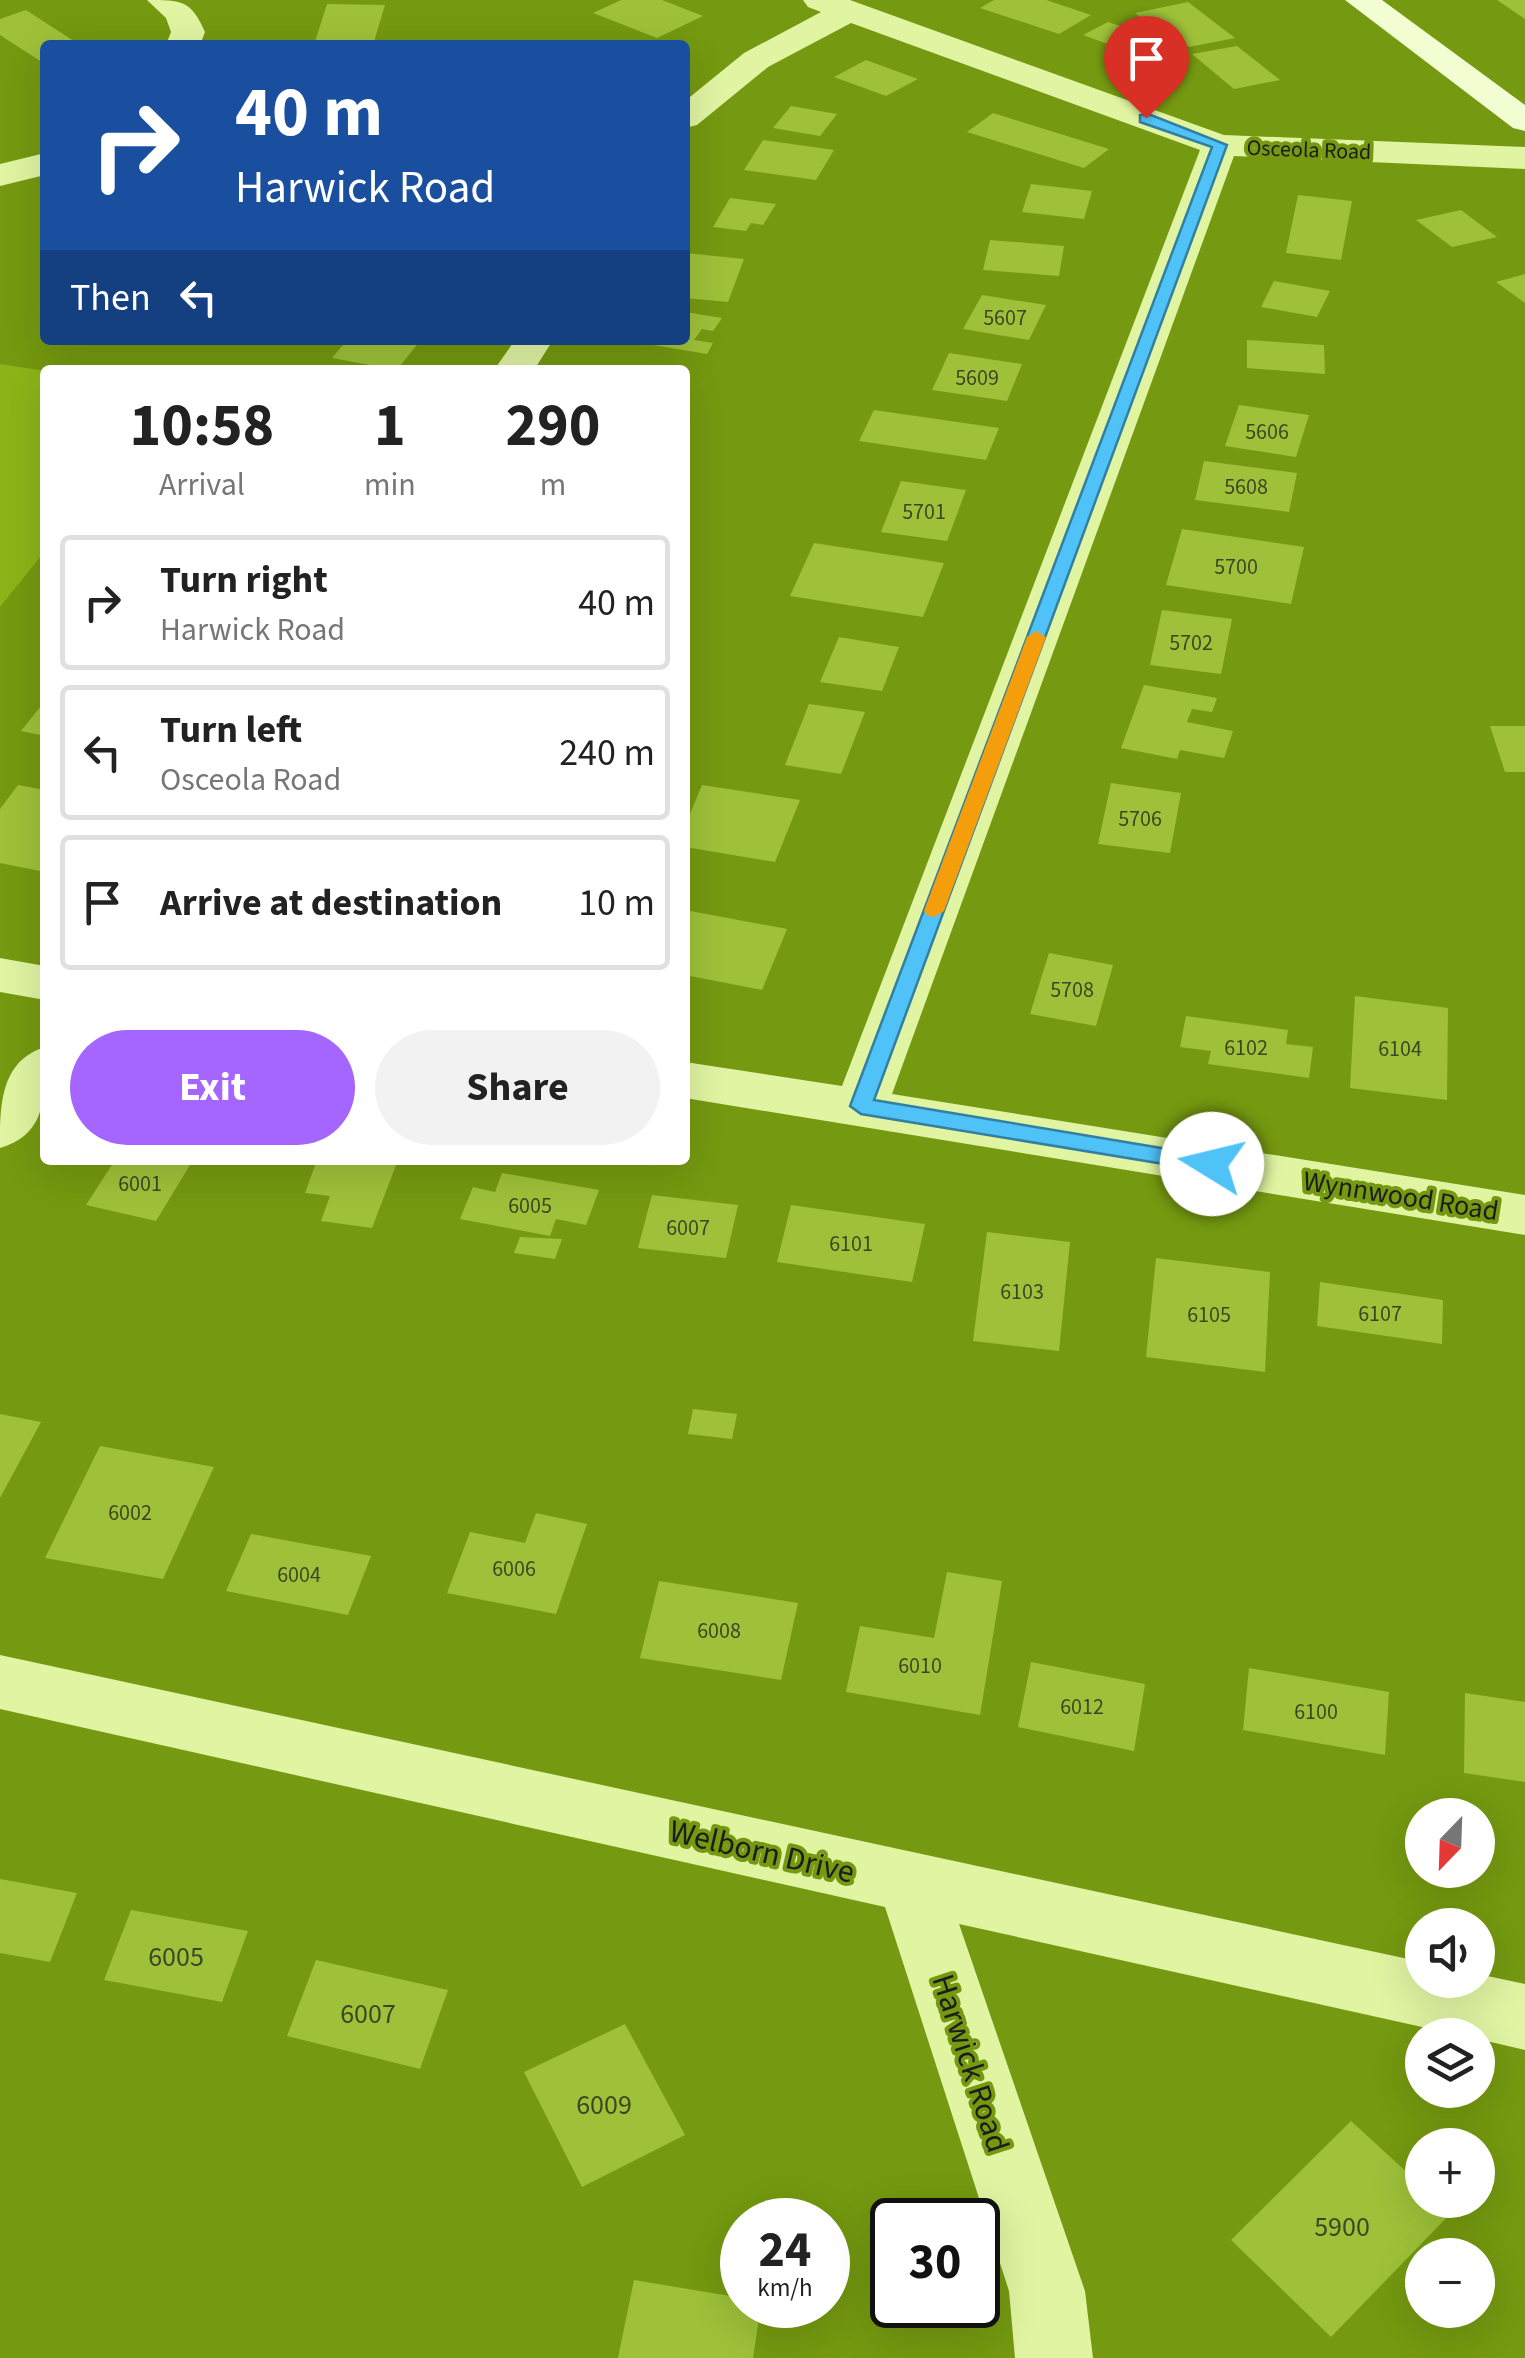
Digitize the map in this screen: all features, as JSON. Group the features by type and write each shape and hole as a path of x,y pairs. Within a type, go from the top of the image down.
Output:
{"main road":[{"path":"1361,0 1525,121"}],"street":[{"path":"162,0 181,13 188,32 185,40"},
{"path":"690,114 833,5"},
{"name":"Osceola Road","path":"833,5 1220,145 1525,158"},
{"path":"861,1106 1220,145"},
{"path":"0,175 40,165"},
{"path":"0,975 40,982"},
{"path":"0,1129 40,1071"},
{"name":"Wynnwood Road","path":"690,1081 1525,1216"},
{"name":"Welborn Drive","path":"0,1682 1525,2017"},
{"name":"Harwick Road","path":"912,1885 1047,2292 1054,2358"}],"green space":[{"path":"0,364 40,370 40,557 0,607"}],"building":[{"path":"621,0 662,0 703,16 657,38 593,13"},
{"path":"994,0 1046,0 1091,15 1059,34 980,8"},
{"path":"1497,0 1525,0 1525,19"},
{"path":"1188,2 1235,38 1189,47 1164,28 1155,30 1135,13"},
{"path":"327,4 385,5 374,40 316,40"},
{"path":"26,10 72,40 40,40 40,61 0,35 0,19"},
{"path":"1108,22 1141,33 1116,47 1083,35"},
{"path":"1237,46 1280,80 1234,89 1192,54"},
{"path":"866,60 918,79 886,96 834,77"},
{"path":"791,106 837,114 820,136 773,128"},
{"path":"993,113 1109,149 1084,168 967,132"},
{"path":"763,140 834,150 816,180 744,170"},
{"path":"1031,184 1092,191 1084,219 1022,212"},
{"path":"1298,195 1352,201 1341,260 1286,253"},
{"path":"730,198 776,204 763,225 751,223 746,231 713,227"},
{"path":"1461,210 1497,237 1452,247 1416,220"},
{"path":"990,240 1064,246 1059,276 983,270"},
{"path":"690,254 744,259 728,302 690,298"},
{"path":"1525,274 1525,303 1496,282"},
{"path":"1274,281 1330,291 1317,317 1261,307"},
{"path":"982,295 1046,305 1029,340 963,329"},
{"path":"690,313 722,318 713,331 702,329 694,340 713,343 707,354 653,345 690,345"},
{"path":"1247,340 1324,345 1325,374 1247,368"},
{"path":"343,345 417,345 401,365 370,365 332,358"},
{"path":"949,353 1022,364 1007,401 932,390"},
{"path":"1239,405 1309,415 1296,457 1225,446"},
{"path":"874,410 999,428 986,460 859,441"},
{"path":"1204,461 1297,473 1289,512 1195,500"},
{"path":"901,481 966,490 947,541 881,532"},
{"path":"1182,529 1304,547 1291,604 1166,585"},
{"path":"814,543 944,563 923,617 790,596"},
{"path":"1162,610 1232,619 1221,674 1150,665"},
{"path":"839,637 899,647 882,691 820,682"},
{"path":"1144,685 1217,698 1212,712 1192,709 1187,722 1233,731 1224,758 1180,750 1177,759 1121,748"},
{"path":"809,704 865,712 841,774 785,765"},
{"path":"40,707 40,735 21,731"},
{"path":"1490,726 1525,726 1525,772 1505,772"},
{"path":"1111,783 1181,793 1170,853 1098,844"},
{"path":"18,785 40,789 40,871 0,863 0,809"},
{"path":"702,785 800,800 775,862 690,848 690,814"},
{"path":"690,911 787,929 762,990 690,976"},
{"path":"1049,953 1113,965 1096,1026 1030,1014"},
{"path":"1355,996 1448,1008 1447,1100 1350,1088"},
{"path":"1186,1016 1288,1030 1286,1044 1313,1047 1309,1078 1208,1064 1211,1051 1180,1047"},
{"path":"112,1165 190,1165 156,1221 86,1205"},
{"path":"315,1165 396,1165 372,1228 321,1221 330,1196 305,1193"},
{"path":"502,1173 599,1190 586,1225 556,1219 550,1236 460,1219 473,1187 495,1192"},
{"path":"652,1195 738,1205 726,1258 638,1248"},
{"path":"791,1205 925,1224 912,1282 777,1262"},
{"path":"987,1232 1070,1242 1059,1351 973,1341"},
{"path":"520,1237 562,1239 555,1259 514,1253"},
{"path":"1156,1258 1270,1272 1265,1372 1146,1357"},
{"path":"1320,1282 1443,1300 1442,1344 1317,1326"},
{"path":"693,1409 737,1414 732,1439 688,1434"},
{"path":"0,1414 41,1422 0,1498"},
{"path":"100,1446 214,1467 163,1579 45,1558"},
{"path":"536,1513 587,1524 556,1614 447,1593 470,1532 525,1543"},
{"path":"251,1534 371,1556 348,1615 226,1591"},
{"path":"947,1572 1002,1581 980,1715 846,1692 860,1626 934,1638"},
{"path":"659,1581 798,1603 781,1680 640,1658"},
{"path":"1031,1662 1145,1684 1134,1751 1018,1727"},
{"path":"1249,1668 1389,1692 1385,1755 1243,1730"},
{"path":"1465,1693 1525,1702 1525,1782 1464,1773"},
{"path":"0,1879 77,1893 50,1962 0,1953"},
{"path":"131,1910 248,1931 222,2002 104,1980"},
{"path":"316,1960 448,1990 420,2069 287,2036"},
{"path":"625,2024 685,2135 582,2187 524,2072"},
{"path":"1351,2121 1405,2170 1405,2218 1446,2218 1427,2238 1405,2238 1405,2261 1331,2337 1231,2240"},
{"path":"634,2280 720,2294 720,2328 758,2328 753,2358 618,2358"}],"slow traffic":[{"path":"934,911 1036,637"}],"route":[{"path":"1146,118 1220,145 861,1106 1212,1164"}]}
